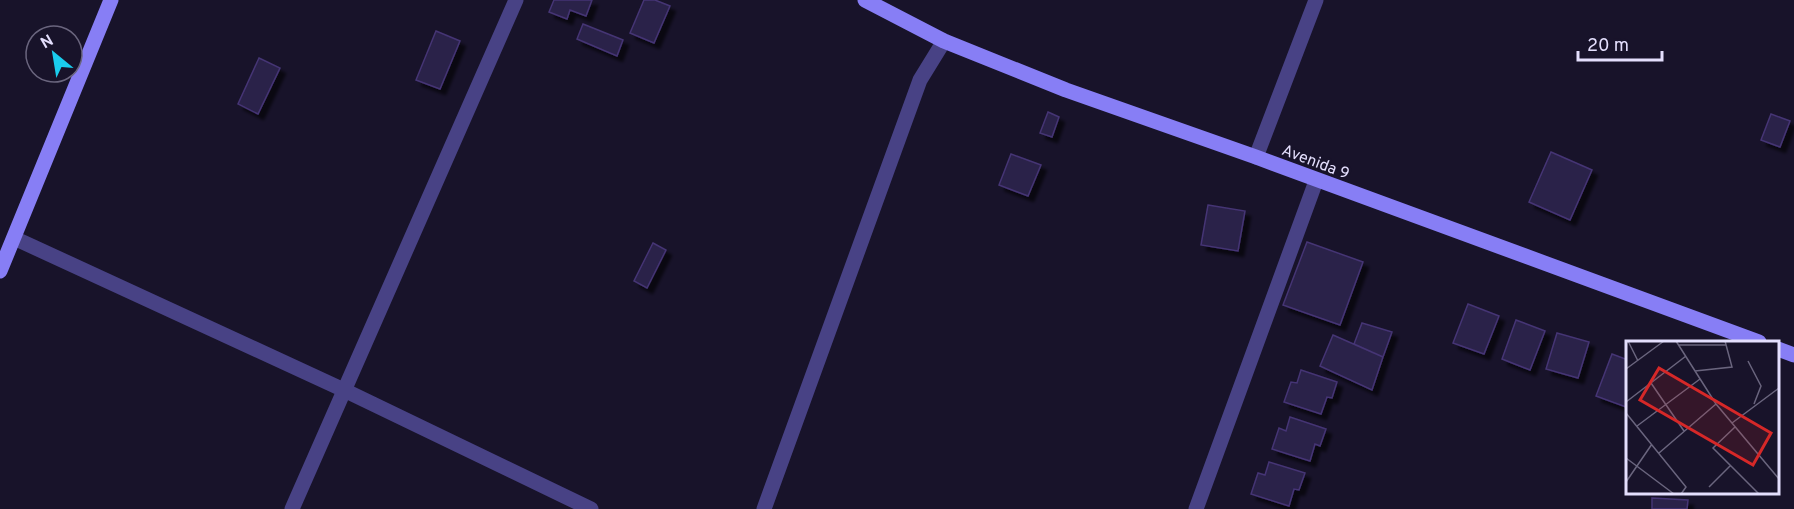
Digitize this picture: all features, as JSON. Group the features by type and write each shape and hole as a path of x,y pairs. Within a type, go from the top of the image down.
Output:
{"main road":[{"path":"0,271 111,0"},
{"name":"Avenida 9","path":"865,0 944,41 1066,90 1256,157 1316,181 1756,341"},
{"path":"1779,349 1794,355"}],"street":[{"path":"292,509 346,391 516,0"},
{"path":"1256,157 1316,0"},
{"path":"764,509 920,80 944,41"},
{"path":"1196,509 1316,181"},
{"path":"14,238 346,391 591,509"}],"building":[{"path":"554,0 592,0 586,16 570,10 567,19 549,12"},
{"path":"644,0 655,0 670,6 654,43 630,33"},
{"path":"583,24 623,40 617,56 577,39"},
{"path":"436,31 460,41 440,89 416,80"},
{"path":"259,58 280,68 258,114 238,104"},
{"path":"1048,112 1059,117 1052,137 1040,133"},
{"path":"1771,114 1790,121 1780,147 1761,140"},
{"path":"1551,152 1592,170 1570,220 1529,202"},
{"path":"1011,154 1041,165 1028,196 999,185"},
{"path":"1208,205 1245,211 1238,251 1201,245"},
{"path":"1307,242 1363,262 1340,325 1283,305"},
{"path":"653,243 666,250 647,288 634,281"},
{"path":"1468,304 1499,316 1484,354 1453,343"},
{"path":"1516,320 1545,331 1530,370 1502,359"},
{"path":"1362,323 1392,332 1383,357 1354,344"},
{"path":"1557,333 1589,342 1578,378 1546,369"},
{"path":"1333,335 1383,357 1372,390 1320,366"},
{"path":"1612,354 1626,359 1626,407 1596,396"},
{"path":"1301,370 1337,382 1332,398 1327,397 1321,414 1284,402 1291,382 1297,383"},
{"path":"1290,417 1326,429 1320,446 1315,444 1310,461 1272,449 1279,428 1286,431"},
{"path":"1269,462 1305,473 1299,490 1294,489 1289,506 1251,494 1258,473 1265,475"},
{"path":"1652,498 1688,500 1687,509 1652,509"}]}
